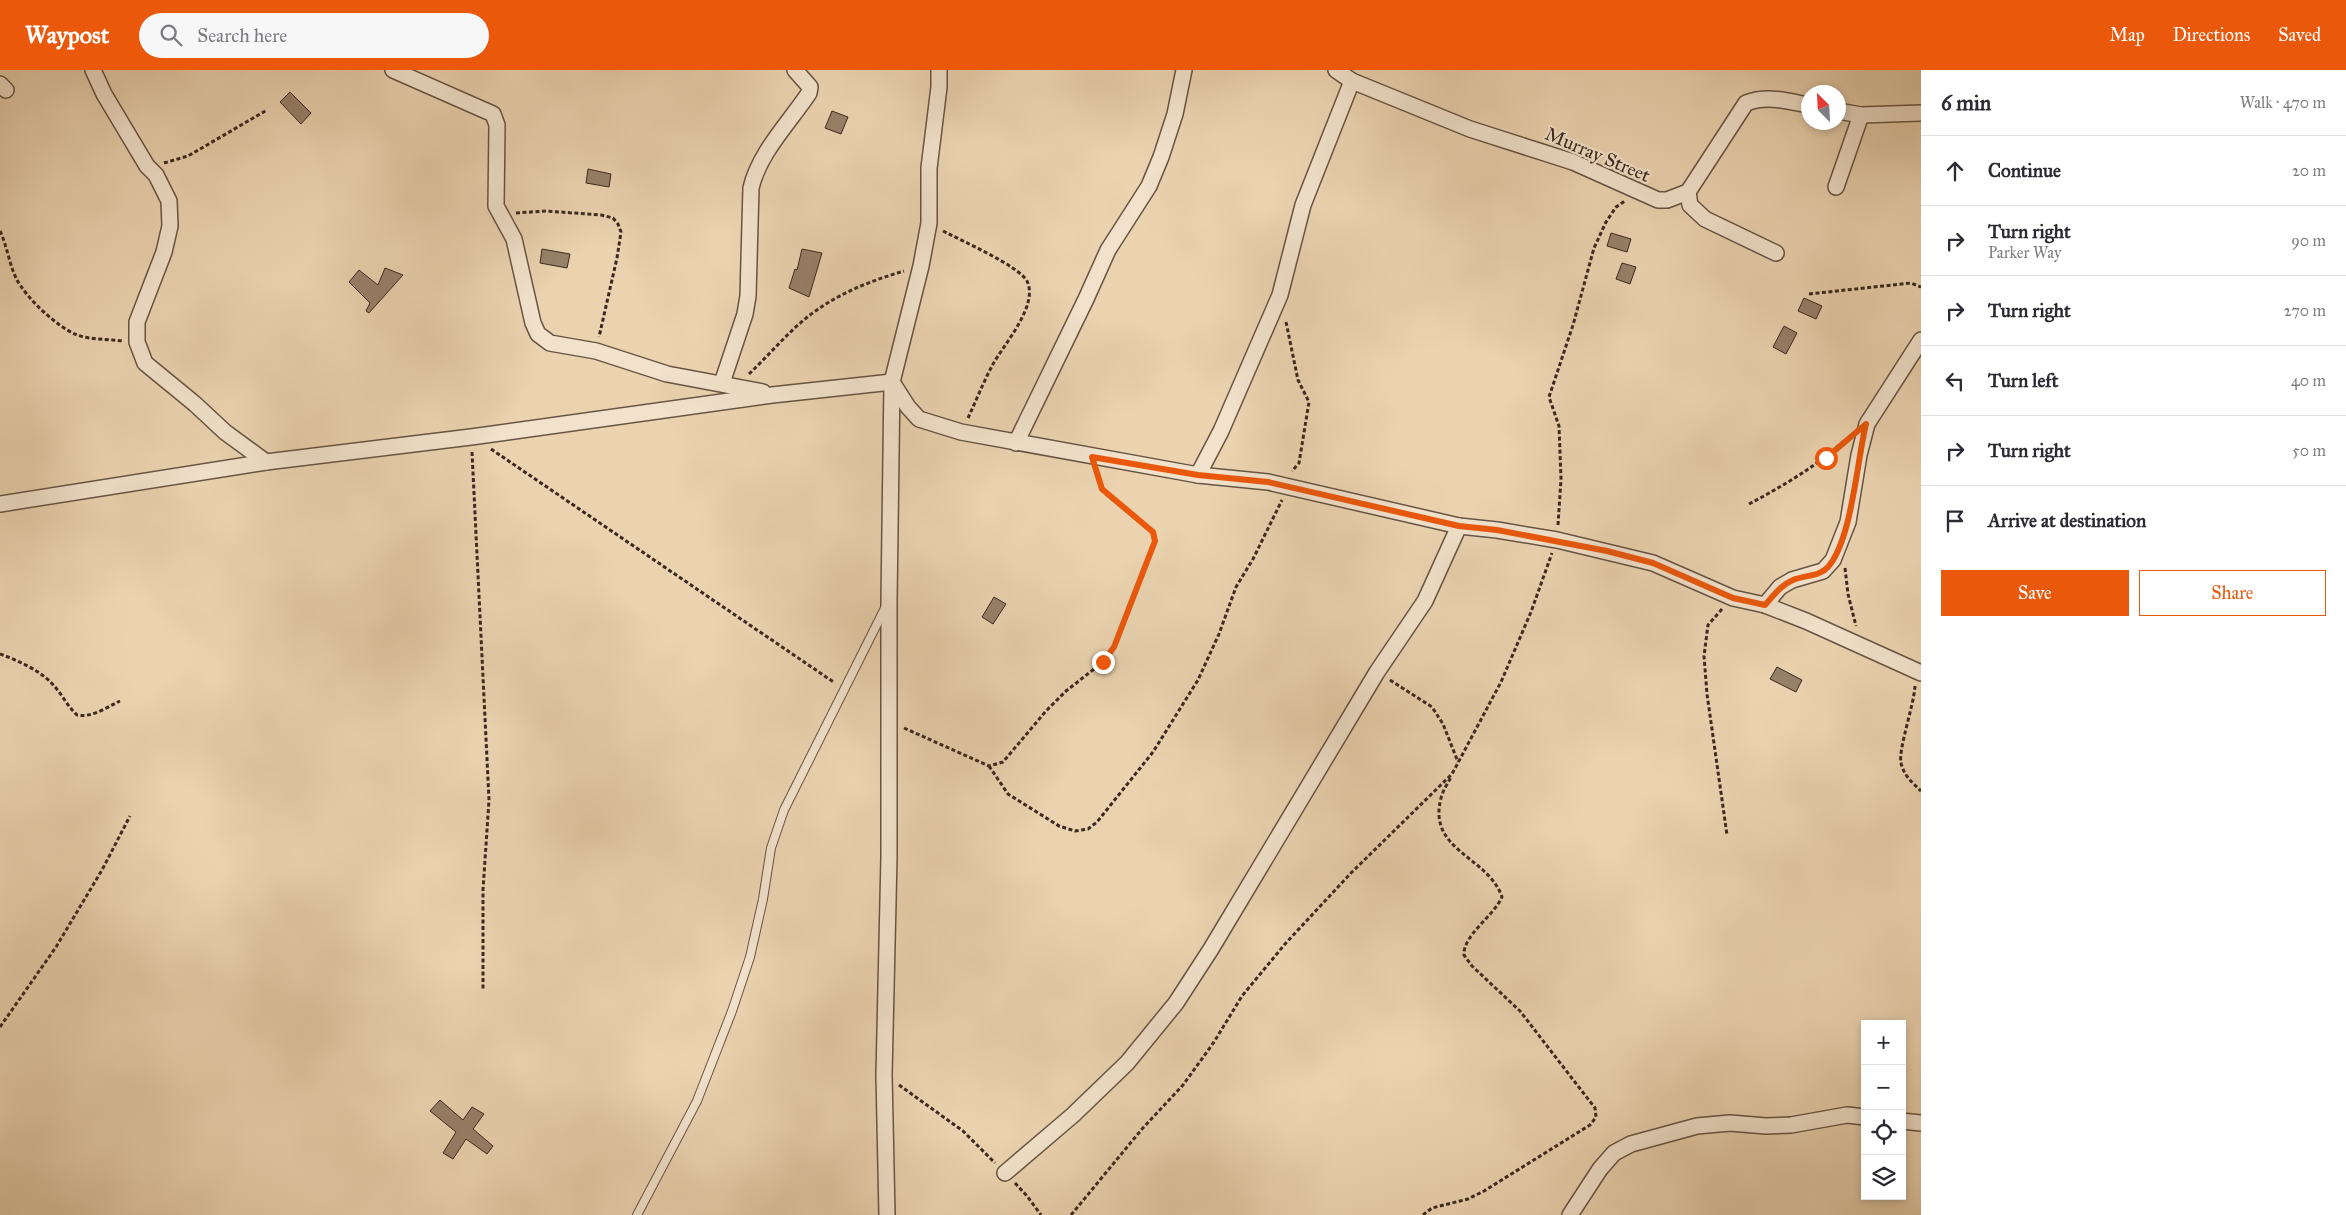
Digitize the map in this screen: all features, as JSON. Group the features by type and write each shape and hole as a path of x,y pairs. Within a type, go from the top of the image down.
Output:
{"street":[{"path":"93,70 104,94 147,166 156,174 169,200 170,226 164,252 137,322 136,342 146,363 195,404 224,432 266,462"},
{"path":"393,70 493,114 497,125 496,206 514,239 517,260 533,323 538,334 550,343 596,351 667,374 729,384 772,395"},
{"path":"729,384 748,296 751,188 754,176 769,150 809,93 810,87 795,70"},
{"path":"887,1215 884,1075 890,721 889,601 892,382 921,266 929,223 929,168 939,88 938,70"},
{"path":"1016,443 1086,300 1108,250 1149,186 1162,157 1175,114 1184,70"},
{"name":"Murray Street","path":"1336,70 1352,81 1470,129 1574,162 1658,200 1667,200 1688,192"},
{"path":"1198,475 1221,432 1280,295 1302,204 1352,81"},
{"path":"1776,252 1705,219 1690,205 1688,192 1746,103 1760,98 1801,104"},
{"path":"1846,112 1861,115 1921,113"},
{"path":"1836,187 1861,115"},
{"path":"1765,605 1780,588 1792,580 1823,571 1833,560 1848,522 1866,424 1921,340"},
{"path":"892,382 908,407 919,419 961,432 1198,475 1268,482 1459,526 1557,540 1653,563 1733,598 1765,605 1891,658 1918,673"},
{"path":"0,504 266,462 471,437 772,395 892,382"},
{"path":"1005,1173 1073,1115 1127,1063 1176,1002 1211,949 1377,672 1425,602 1459,526"},
{"path":"1570,1215 1600,1168 1614,1153 1631,1144 1697,1126 1730,1123 1766,1126 1846,1115 1861,1117"},
{"path":"1906,1121 1921,1123"}],"lane":[{"path":"637,1215 697,1101 732,1011 750,957 763,899 771,848 784,810 889,601"}],"path":[{"path":"147,166 183,158 267,110"},
{"path":"1423,1215 1432,1208 1468,1199 1484,1191 1590,1125 1596,1117 1594,1108 1520,1010 1472,966 1464,955 1465,943 1487,920 1502,897 1493,882 1456,848 1443,833 1439,818 1441,798 1501,682 1531,612 1557,540 1561,479 1559,426 1548,397 1573,325 1594,248 1606,222 1616,207 1638,192"},
{"path":"501,218 518,212 546,211 601,215 613,218 618,224 621,232 617,258 596,351"},
{"path":"929,223 1010,266 1026,280 1030,295 1024,315 992,366 961,432"},
{"path":"0,231 7,244 15,276 22,289 56,322 78,335 136,342"},
{"path":"729,384 809,316 839,296 870,281 921,266"},
{"path":"1810,294 1911,283 1921,287"},
{"path":"1268,482 1289,473 1300,463 1308,414 1308,402 1298,380 1280,295"},
{"path":"1749,504 1826,458 1866,424"},
{"path":"471,437 844,689"},
{"path":"471,437 489,800 483,890 483,989"},
{"path":"989,766 1003,762 1046,711 1066,691 1103,662 1114,647 1152,551 1155,541 1153,532 1102,489 1092,457"},
{"path":"890,721 989,766 1008,794 1059,826 1075,831 1088,828 1097,822 1153,752 1198,680 1219,634 1236,587 1253,559 1288,486"},
{"path":"1842,539 1848,594 1857,629 1858,644"},
{"path":"1727,835 1706,694 1704,656 1708,625 1733,598"},
{"path":"0,654 40,674 55,687 62,700 77,715 87,716 120,701"},
{"path":"1377,672 1432,706 1443,724 1458,762"},
{"path":"1918,673 1912,711 1900,760 1908,780 1921,791"},
{"path":"1071,1215 1142,1129 1183,1085 1214,1042 1242,996 1285,944 1351,874 1452,774"},
{"path":"0,1027 56,947 102,870 130,816"},
{"path":"884,1075 963,1131 1027,1196 1041,1215"}],"building":[{"path":"290,92 311,113 301,124 280,102"},
{"path":"832,111 848,117 841,134 825,128"},
{"path":"588,169 611,174 609,187 586,183"},
{"path":"1611,233 1631,239 1627,252 1607,246"},
{"path":"542,249 570,254 567,268 540,263"},
{"path":"802,249 822,253 809,297 789,288 795,269 797,270"},
{"path":"1622,263 1636,267 1630,284 1616,279"},
{"path":"385,268 403,275 369,313 366,311 370,303 349,282 359,270 378,285"},
{"path":"1804,298 1822,306 1816,319 1798,311"},
{"path":"1784,326 1797,333 1786,354 1773,347"},
{"path":"994,597 1006,604 993,624 982,617"},
{"path":"1777,667 1802,680 1796,692 1770,679"},
{"path":"440,1100 463,1120 472,1107 484,1114 473,1129 493,1146 487,1154 466,1139 453,1159 443,1153 456,1132 430,1111"}],"route":[{"path":"1103,662 1114,647 1155,541 1153,532 1102,489 1092,457 1198,475 1268,482 1459,526 1557,540 1653,563 1733,598 1765,605 1780,588 1792,580 1823,571 1833,560 1848,522 1866,424 1853,433 1826,458"}]}
